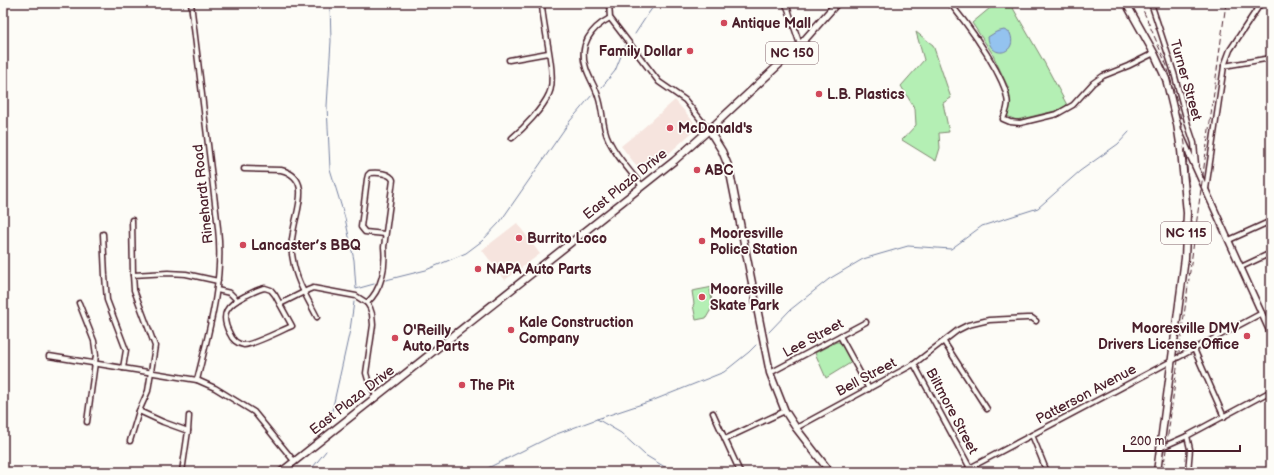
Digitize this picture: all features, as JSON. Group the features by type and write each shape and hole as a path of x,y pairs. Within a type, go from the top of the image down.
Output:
{"main road":[{"name":"East Plaza Drive","path":"281,472 642,186 709,130 800,44 837,3"},
{"name":"NC 115","path":"1126,3 1154,53 1166,79 1182,150 1187,213 1185,258 1157,472"},
{"path":"709,130 722,151 729,168 770,373 785,411 796,428 830,472"}],"street":[{"name":"Rinehardt Road","path":"191,3 219,231 220,255 217,290 197,380"},
{"path":"512,138 521,131 534,115 550,93 552,85 552,75 542,3"},
{"path":"609,3 610,18 659,82 685,100 709,130"},
{"path":"785,3 800,44"},
{"path":"950,3 986,51 1006,90 1008,99 1003,119 1010,122 1020,123 1057,114 1073,105 1093,82 1154,53"},
{"name":"Turner Street","path":"1151,3 1174,73 1194,143 1196,165"},
{"path":"1206,190 1224,66 1230,50 1261,3"},
{"path":"610,18 602,22 593,30 585,44 584,58 586,68 597,91 601,104 605,130 611,145 642,186"},
{"path":"509,60 548,53"},
{"path":"1224,66 1271,58"},
{"path":"1178,128 1271,334"},
{"path":"244,169 286,171 294,176 300,185 300,195 292,236 292,251 295,271 317,317"},
{"path":"367,303 371,299 381,280 384,270 385,234 393,180 389,175 370,173 366,179 361,228 365,232 385,234"},
{"path":"130,441 139,411 148,391 152,372 154,346 134,290 132,220"},
{"path":"1229,240 1271,221"},
{"path":"103,234 107,300 126,350 123,368"},
{"path":"1241,267 1271,253"},
{"path":"133,275 168,273 186,274 218,281"},
{"path":"265,288 271,290 292,326 252,343 244,345 238,343 231,336 225,325 228,309 231,303 237,300 259,289 265,288"},
{"path":"280,304 313,288 356,296 367,303 372,314 373,325 366,373 370,386 377,397"},
{"path":"217,290 230,293 237,300"},
{"path":"79,303 94,341 96,355 87,422"},
{"name":"Patterson Avenue","path":"962,472 1262,313"},
{"name":"Bell Street","path":"796,428 914,364 958,330 968,325 989,320 1032,318 1036,321"},
{"name":"Lee Street","path":"770,373 866,322"},
{"path":"840,336 870,389"},
{"path":"944,342 987,408"},
{"path":"1194,349 1224,417"},
{"path":"49,356 197,380 215,388 254,412 294,461"},
{"name":"Biltmore Street","path":"914,364 970,468"},
{"path":"1160,448 1188,436 1271,391"},
{"path":"139,411 188,432"},
{"path":"725,440 785,411"},
{"path":"713,413 740,472"},
{"path":"182,472 189,416"},
{"path":"1032,435 1047,472"},
{"path":"1188,436 1190,450 1188,472"}],"shaded area":[{"name":"McDonald's","path":"675,100 698,127 665,157 643,174 621,146"},
{"path":"517,223 540,254 505,280 482,250"}],"green space":[{"path":"996,3 1010,3 1067,105 1059,110 1016,120 1007,116 1010,102 1008,87 992,53 972,23"},
{"path":"916,32 933,45 951,98 943,103 949,132 939,133 940,148 936,161 902,140 916,125 915,109 901,86 924,60"},
{"name":"Mooresville Skate Park","path":"718,286 718,289 710,290 713,306 706,318 696,320 692,291"},
{"path":"836,342 840,342 852,362 826,378 815,353"}],"water":[{"path":"1004,30 1010,33 1012,40 1011,46 1008,50 998,52 990,45 988,37 996,32"}],"waterway":[{"path":"330,3 331,41 327,106 330,169 345,218 354,260 356,289 374,284"},
{"path":"635,34 656,3"},
{"path":"602,87 615,71 625,46"},
{"path":"386,280 426,270 466,253 482,241 500,222 570,121 592,95"},
{"path":"769,332 790,310 829,279 863,259 908,246 951,249 982,226 1038,208 1080,171 1118,144 1129,132"},
{"path":"330,420 350,330 354,302"},
{"path":"480,472 554,435 654,400 724,372 756,345"},
{"path":"597,419 621,433 645,455 673,472"},
{"path":"309,472 326,451"}],"railway":[{"path":"1140,3 1167,66 1180,114 1185,144 1192,223"},
{"path":"1163,472 1226,3"}],"place":[{"name":"Antique Mall","path":"724,23"},
{"name":"Family Dollar","path":"690,51"},
{"name":"L.B. Plastics","path":"819,94"},
{"name":"McDonald's","path":"670,128"},
{"name":"ABC","path":"697,170"},
{"name":"Burrito Loco","path":"519,238"},
{"name":"Mooresville Police Station","path":"702,241"},
{"name":"Lancaster’s BBQ","path":"243,245"},
{"name":"NAPA Auto Parts","path":"478,269"},
{"name":"Mooresville Skate Park","path":"702,297"},
{"name":"Kale Construction Company","path":"511,330"},
{"name":"Mooresville DMV Drivers License Office","path":"1247,336"},
{"name":"O'Reilly Auto Parts","path":"395,338"},
{"name":"The Pit","path":"462,385"}]}
